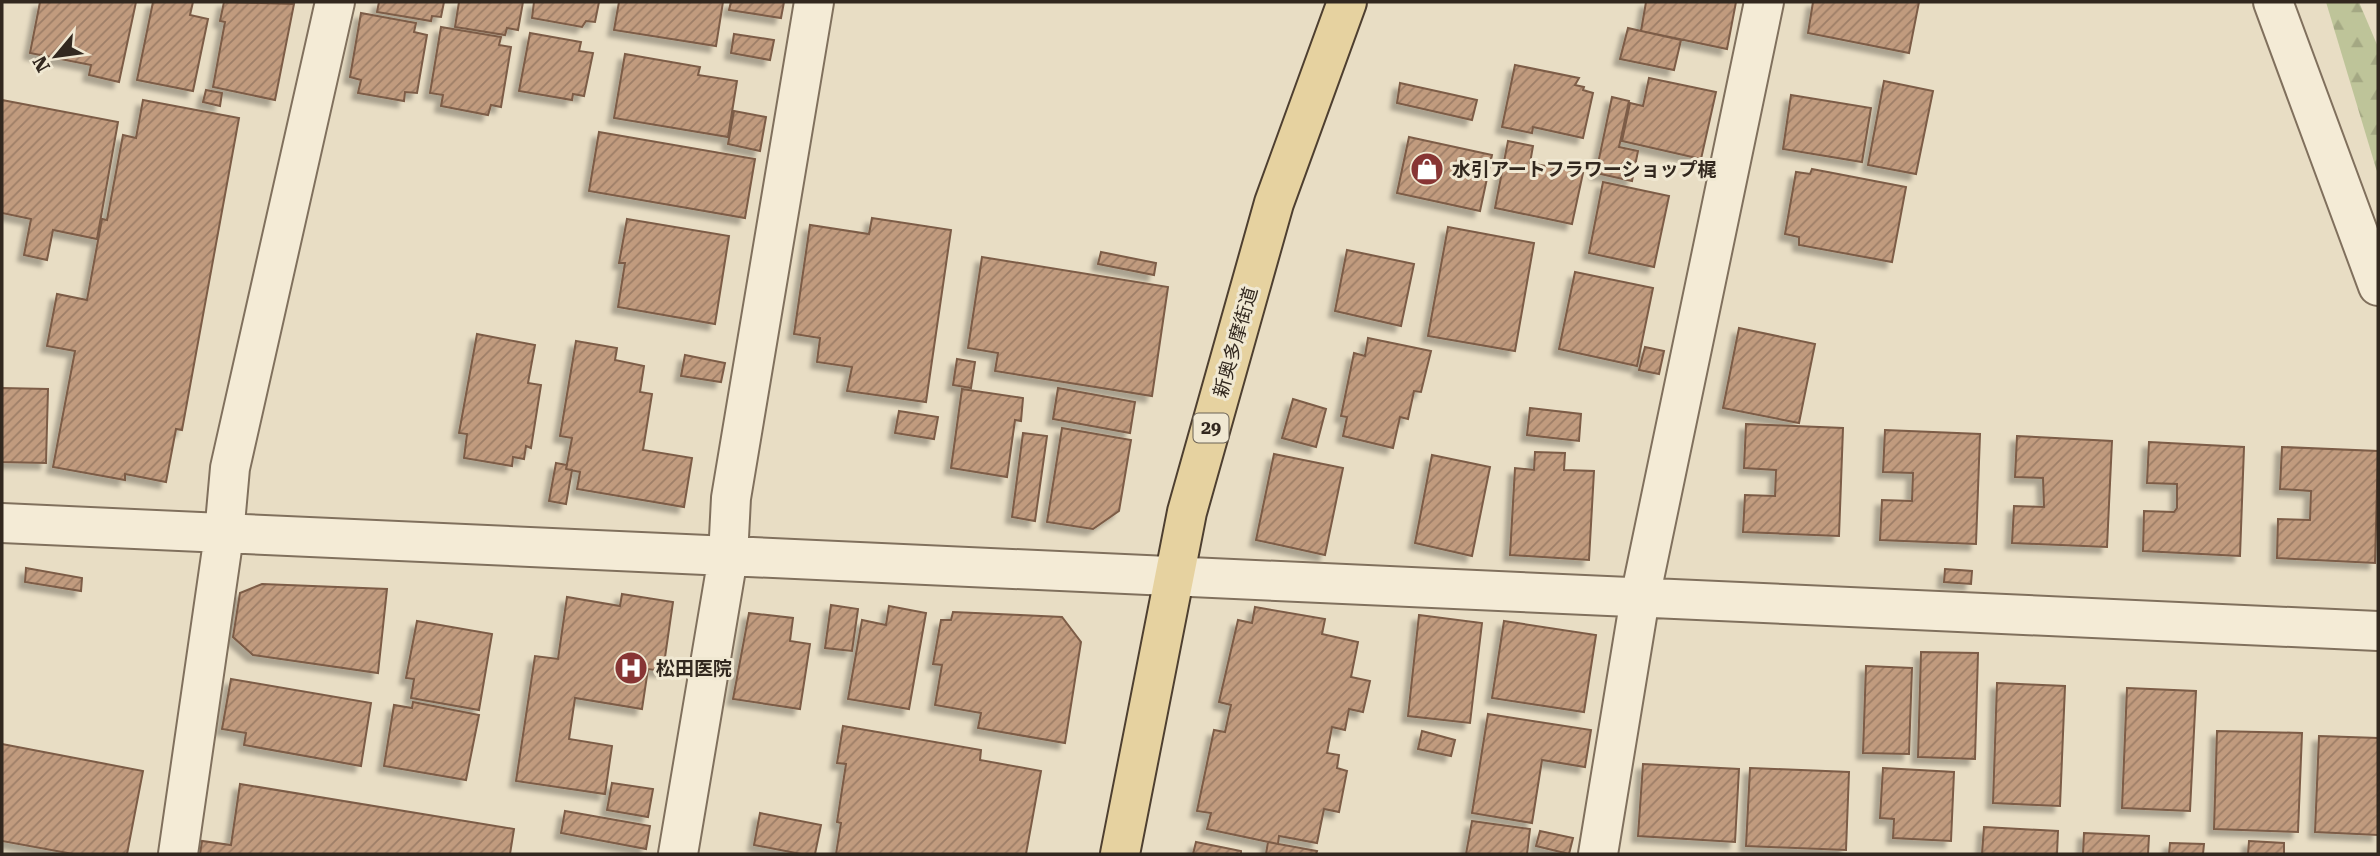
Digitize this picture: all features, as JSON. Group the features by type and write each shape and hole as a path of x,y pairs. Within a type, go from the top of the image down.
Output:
{"main road":[{"name":"新奥多摩街道","path":"1120,854 1187,512 1274,204 1347,2"}],"street":[{"path":"178,854 224,535 230,468 335,2"},
{"path":"678,854 728,557 731,498 814,2"},
{"path":"1598,854 1640,598 1765,2"},
{"path":"2273,2 2378,286"},
{"path":"2,523 2378,631"}],"green space":[{"path":"2326,2 2359,2 2378,47 2378,175"}],"building":[{"path":"40,2 136,2 119,82 89,75 91,65 30,53"},
{"path":"153,2 193,2 190,15 208,19 193,91 137,80"},
{"path":"224,2 294,4 275,100 213,87 225,22 220,21"},
{"path":"379,2 444,2 441,17 432,16 431,21 377,12"},
{"path":"459,2 523,2 518,30 507,28 505,35 455,27"},
{"path":"534,2 599,2 595,22 586,21 582,27 532,18"},
{"path":"619,2 723,2 716,46 614,30"},
{"path":"731,2 784,2 781,18 729,10"},
{"path":"1646,2 1736,2 1727,49 1641,31"},
{"path":"1813,2 1919,2 1909,53 1808,33"},
{"path":"361,13 416,23 414,32 427,35 417,93 405,92 404,101 358,93 361,80 350,77"},
{"path":"441,27 501,37 499,45 511,47 501,107 491,105 488,115 441,106 443,95 430,93"},
{"path":"1628,28 1681,40 1674,70 1620,59"},
{"path":"530,33 581,42 579,51 593,53 584,96 573,94 572,100 519,91"},
{"path":"734,34 774,40 770,60 731,53"},
{"path":"625,54 700,67 698,75 737,81 728,137 614,118"},
{"path":"1515,65 1579,78 1575,85 1593,93 1583,138 1533,127 1532,133 1502,127"},
{"path":"1649,78 1716,92 1701,159 1622,141 1630,103 1643,106"},
{"path":"1884,81 1933,91 1916,174 1868,165"},
{"path":"1400,83 1477,100 1472,120 1397,103"},
{"path":"206,90 222,93 220,106 203,102"},
{"path":"1791,95 1871,108 1862,162 1783,149"},
{"path":"1612,97 1629,101 1619,147 1638,151 1632,181 1596,173"},
{"path":"2,100 118,122 97,239 53,230 47,260 24,255 31,219 2,213"},
{"path":"143,100 239,118 182,430 176,429 166,482 125,474 125,480 53,467 75,351 47,346 57,294 87,300 102,219 107,220 123,135 136,138"},
{"path":"734,111 766,117 760,151 728,144"},
{"path":"599,132 755,159 745,218 589,191"},
{"path":"1409,137 1492,155 1480,211 1397,193"},
{"path":"1508,141 1533,146 1530,163 1583,173 1572,224 1495,208"},
{"path":"1812,169 1906,187 1892,262 1799,245 1799,237 1785,234 1796,172 1810,174"},
{"path":"1603,182 1669,196 1654,267 1589,253"},
{"path":"872,218 951,230 926,402 847,391 852,367 817,362 820,338 794,334 810,225 869,234"},
{"path":"627,219 729,236 715,324 618,307 625,263 619,263"},
{"path":"1448,227 1534,243 1515,351 1428,336"},
{"path":"1347,250 1414,264 1401,326 1335,311"},
{"path":"1101,252 1156,263 1154,275 1098,264"},
{"path":"982,257 1168,287 1152,396 995,371 998,353 968,348"},
{"path":"1575,272 1653,288 1637,366 1559,349"},
{"path":"1739,328 1815,344 1799,423 1723,408"},
{"path":"477,334 535,345 528,383 541,385 531,448 526,446 524,459 513,457 512,466 464,458 467,434 459,433"},
{"path":"1368,338 1431,351 1421,392 1414,391 1408,419 1400,417 1393,448 1343,436 1347,417 1341,416 1354,353 1365,356"},
{"path":"576,341 617,348 615,360 644,366 640,392 652,394 643,450 692,458 684,507 577,489 580,472 566,469 572,438 560,436"},
{"path":"1645,347 1664,351 1659,374 1639,370"},
{"path":"685,355 725,363 721,382 681,376"},
{"path":"957,359 975,362 971,388 953,385"},
{"path":"2,388 48,389 46,463 2,462"},
{"path":"1058,388 1135,402 1130,433 1053,419"},
{"path":"962,389 1023,398 1021,421 1015,420 1007,477 951,468"},
{"path":"1293,399 1326,409 1316,447 1282,438"},
{"path":"1530,408 1581,414 1579,441 1527,435"},
{"path":"899,411 938,417 934,439 895,433"},
{"path":"1746,424 1843,428 1839,536 1743,532 1745,495 1775,496 1776,470 1744,468"},
{"path":"1062,428 1131,440 1119,511 1093,529 1047,522"},
{"path":"1885,430 1980,434 1976,544 1880,540 1882,500 1912,501 1913,473 1883,472"},
{"path":"1023,433 1047,436 1035,521 1012,517"},
{"path":"2017,436 2112,441 2107,547 2012,543 2014,506 2044,507 2043,478 2015,477"},
{"path":"2149,442 2244,447 2240,556 2143,551 2144,511 2174,512 2177,508 2177,484 2147,483"},
{"path":"2282,447 2378,451 2375,563 2277,558 2278,519 2310,520 2311,491 2280,489"},
{"path":"1535,452 1565,453 1564,470 1594,471 1589,560 1510,555 1515,468 1534,470"},
{"path":"1274,454 1343,468 1325,555 1256,540"},
{"path":"1432,455 1490,467 1472,556 1415,543"},
{"path":"556,463 567,465 566,469 572,470 566,504 549,501"},
{"path":"26,568 82,578 81,591 25,582"},
{"path":"1945,569 1972,571 1971,584 1944,582"},
{"path":"262,584 387,589 378,673 253,655 233,637 240,593"},
{"path":"622,594 673,602 663,671 648,669 642,709 575,698 569,739 612,746 605,794 516,781 535,656 558,659 567,597 620,606"},
{"path":"831,605 858,609 852,651 825,648"},
{"path":"889,606 926,613 909,709 848,699 862,620 886,625"},
{"path":"1255,607 1325,619 1322,634 1358,642 1351,677 1370,681 1363,712 1349,709 1345,730 1332,727 1327,753 1339,755 1337,768 1347,771 1339,812 1324,809 1317,843 1279,836 1278,844 1207,829 1211,813 1197,811 1214,730 1225,732 1231,705 1219,702 1238,620 1252,623"},
{"path":"953,612 1062,617 1081,642 1065,743 978,728 981,713 935,705 942,665 933,664 941,620 951,620"},
{"path":"749,613 793,618 790,641 810,644 800,709 733,699"},
{"path":"1419,615 1482,623 1470,723 1408,716"},
{"path":"417,621 492,634 479,710 411,698 414,679 406,678"},
{"path":"1504,621 1596,635 1584,712 1492,698"},
{"path":"1921,652 1978,653 1975,759 1918,757"},
{"path":"1866,666 1912,668 1909,754 1863,753"},
{"path":"231,679 371,703 361,766 244,745 246,733 222,729"},
{"path":"1997,683 2065,686 2060,806 1993,803"},
{"path":"2127,688 2196,691 2190,811 2122,808"},
{"path":"413,702 479,715 466,780 384,766 394,705 412,708"},
{"path":"1488,714 1591,730 1585,767 1542,760 1532,823 1472,813"},
{"path":"843,726 981,750 980,760 1041,771 1026,854 836,854 841,823 837,822 846,764 837,763"},
{"path":"1422,731 1455,740 1451,756 1418,749"},
{"path":"2217,731 2302,733 2298,832 2214,829"},
{"path":"2319,736 2378,738 2378,835 2315,832"},
{"path":"2,744 143,771 127,854 73,854 2,841"},
{"path":"1643,764 1739,769 1735,842 1638,836"},
{"path":"1750,768 1849,772 1846,850 1746,846"},
{"path":"1883,768 1954,772 1951,841 1893,838 1894,819 1880,818"},
{"path":"612,783 653,789 648,817 607,810"},
{"path":"240,784 514,829 510,854 200,854 202,841 231,845"},
{"path":"565,811 650,826 646,849 561,833"},
{"path":"760,813 821,825 815,854 754,845"},
{"path":"1472,821 1530,829 1527,854 1466,854"},
{"path":"1984,827 2058,831 2057,854 1982,854"},
{"path":"1540,831 1573,838 1569,854 1536,846"},
{"path":"2084,833 2149,836 2148,854 2083,854"},
{"path":"2249,841 2284,843 2284,854 2248,854"},
{"path":"1196,842 1241,851 1241,854 1193,854"},
{"path":"1268,842 1317,851 1316,854 1266,854"},
{"path":"2170,843 2204,844 2203,854 2169,854"}],"place":[{"name":"水引アートフラワーショップ梶","path":"1427,169"},
{"name":"松田医院","path":"631,668"}]}
